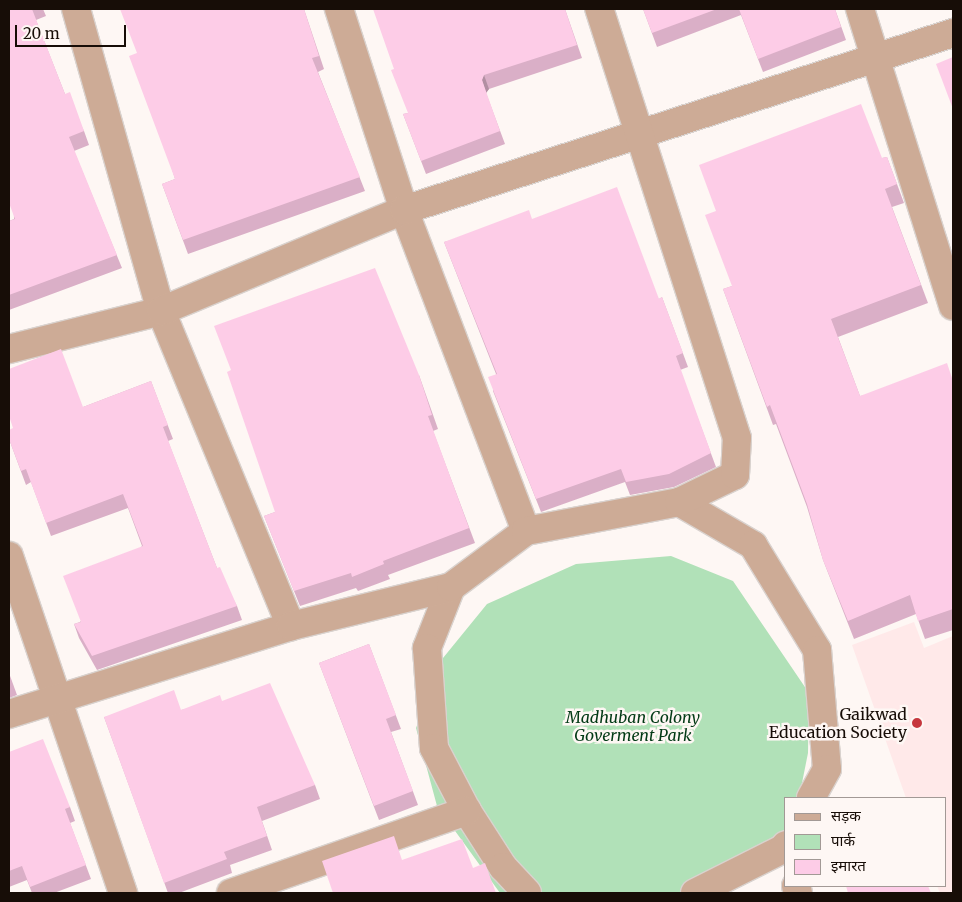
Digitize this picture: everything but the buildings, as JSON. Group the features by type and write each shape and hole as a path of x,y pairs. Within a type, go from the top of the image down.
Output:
{"street":[{"path":"76,9 162,311 291,626"},
{"path":"339,9 404,210 526,531"},
{"path":"9,714 291,626 451,587 526,531 679,502 735,475 737,438 598,9"},
{"path":"860,9 877,57 953,306"},
{"path":"9,349 162,311 404,210 953,33"},
{"path":"679,502 753,545 817,650 827,769 812,797"},
{"path":"9,556 59,699 123,893"},
{"path":"451,587 427,648 434,748 466,811 503,868 527,893"},
{"path":"236,892 466,811"},
{"path":"695,893 784,850"}],"shaded area":[{"name":"Gaikwad Education Society","path":"914,622 924,648 953,636 953,893 940,893 937,887 947,887 947,797 906,797 852,645"}],"green space":[{"name":"Madhuban Colony Goverment Park","path":"671,556 733,581 809,693 808,753 799,797 784,797 784,841 723,893 500,893 437,806 416,728 443,658 487,604 576,564"}],"place":[{"name":"Gaikwad Education Society","path":"917,723"}]}
